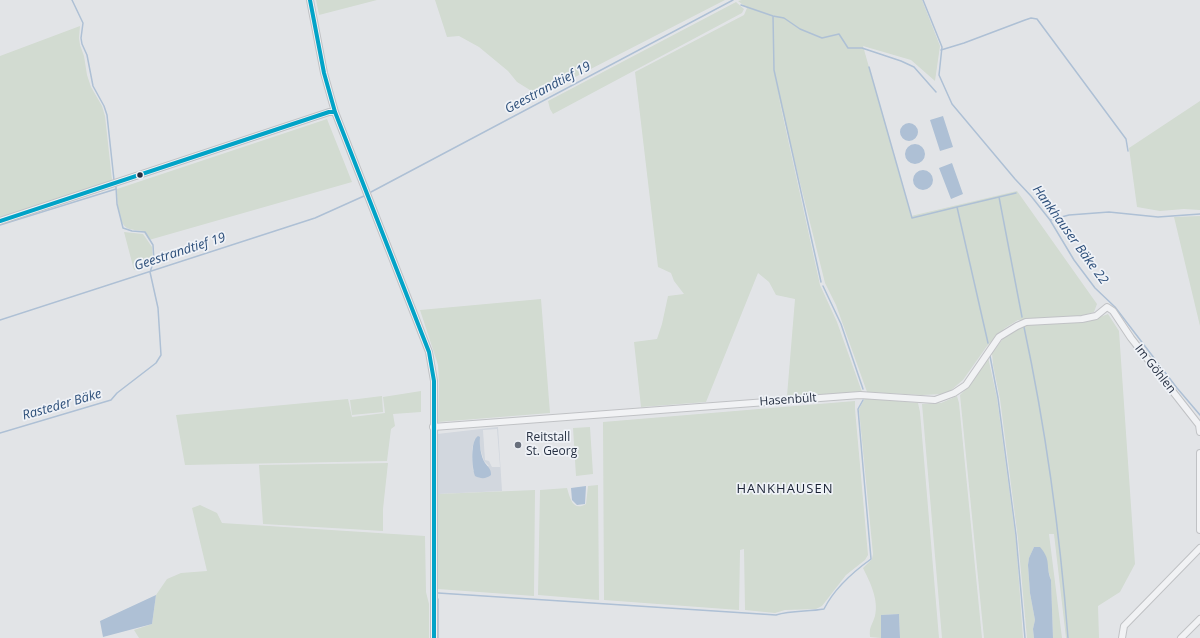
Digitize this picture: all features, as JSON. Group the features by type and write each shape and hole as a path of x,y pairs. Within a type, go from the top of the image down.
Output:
{"street":[{"path":"310,0 328,93 429,352 434,381 434,638"},
{"path":"0,222 329,112 335,112"},
{"name":"Hasenbült","path":"433,427 860,395 935,400 954,393 966,385 999,337 1017,326 1026,322 1082,319 1096,316 1107,307"},
{"name":"Im Göhlen","path":"1107,307 1113,311 1131,338 1199,425 1200,432"},
{"path":"1200,453 1200,530"},
{"path":"1122,638 1124,626 1200,548"},
{"path":"1181,638 1200,619"}],"shaded area":[{"path":"316,0 377,0 319,15"},
{"path":"435,0 725,0 538,95 517,82 508,71 479,47 459,36 447,37"},
{"path":"922,0 940,46 935,81 911,60 863,46 911,216 1017,191 1097,304 1094,312 1078,317 1018,320 1005,328 987,346 963,380 944,394 922,395 867,392 836,305 825,283 778,94 820,285 837,322 862,392 787,396 795,299 776,295 769,282 758,273 706,402 641,407 634,342 657,339 668,296 684,294 674,281 671,273 658,267 635,72 744,15 747,8 738,1"},
{"path":"736,2 744,9 742,13 553,114 550,109 548,101"},
{"path":"80,26 80,45 84,56 87,75 91,87 102,106 105,116 112,180 108,184 0,218 0,56"},
{"path":"1200,101 1200,210 1184,209 1160,211 1137,207 1129,148"},
{"path":"327,119 352,182 149,240 143,231 133,230 124,225 120,216 117,189"},
{"path":"1200,216 1200,326 1174,217"},
{"path":"124,232 143,234 152,247 153,261 146,267 134,270"},
{"path":"541,299 550,413 438,422 438,365 420,310"},
{"path":"1108,314 1119,331 1135,564 1120,592 1098,606 1099,638 1066,638 1054,534 1049,534 1062,638 1053,638 1051,580 1048,570 1034,547 1029,558 1028,565 1030,593 1035,620 1033,629 1034,638 1027,638 1018,539 1000,399 992,353 1005,336 1026,324 1087,322"},
{"path":"988,357 997,398 1016,541 1023,638 984,638 960,395 968,387"},
{"path":"421,391 421,412 393,414 395,426 391,429 387,461 185,465 176,415 348,399 352,417 385,413 383,397"},
{"path":"382,396 383,412 352,415 350,400"},
{"path":"957,396 959,403 982,638 942,638 922,404 941,403"},
{"path":"865,398 918,403 939,638 900,638 899,614 881,615 881,638 870,637 870,628 875,616 876,604 873,591 863,568 872,559 873,554 859,409"},
{"path":"855,401 868,555 865,560 846,575 822,606 816,609 785,610 775,613 745,610 744,549 740,550 739,610 604,600 603,422"},
{"path":"498,427 502,491 438,494 437,434","holes":["497,429 500,467 492,467 489,461 485,460 483,430","475,439 479,444 484,461 489,466 473,471 472,449"]},
{"path":"590,427 593,474 576,476 573,428"},
{"path":"388,463 383,509 383,531 263,524 259,465"},
{"path":"598,485 599,600 538,595 540,490 567,488 573,503 578,506 582,506 586,504 588,486"},
{"path":"535,490 534,596 438,589 438,494"},
{"path":"200,505 217,513 222,523 425,536 426,592 429,604 429,638 139,638 134,630 152,624 156,595 167,579 181,573 207,571 192,508"}],"water":[{"path":"943,116 953,147 940,151 930,120"},
{"path":"909,123 915,126 918,132 915,138 909,141 903,138 900,132 903,126"},
{"path":"915,144 922,147 925,154 922,161 915,164 908,161 905,154 908,147"},
{"path":"952,163 963,194 951,199 939,168"},
{"path":"923,170 930,173 933,180 930,187 923,190 916,187 913,180 916,173"},
{"path":"478,436 480,437 482,457 491,471 491,475 485,478 475,476 474,472 473,448 475,439"},
{"path":"586,486 585,504 577,505 572,500 571,488"},
{"path":"1034,547 1040,547 1047,560 1051,580 1053,638 1034,638 1033,629 1035,620 1030,593 1028,565 1029,558"},
{"path":"156,595 152,624 103,637 100,621"},
{"path":"899,614 900,638 881,638 881,615"}],"waterway":[{"name":"Rasteder Bäke","path":"72,0 83,23 81,38 87,55 93,86 104,106 107,115 114,180"},
{"name":"Geestrandtief 19","path":"371,192 733,0"},
{"name":"Hankhauser Bäke 22","path":"923,0 942,47 939,75 952,104 1031,196 1050,220 1074,260 1095,288 1115,307 1177,388 1200,415"},
{"name":"Hankhauser Bäke 22","path":"741,5 773,16 784,18 800,29 822,38 839,34 848,48 862,48 901,61 914,67 936,92"},
{"path":"773,16 774,70 821,282"},
{"path":"941,50 1031,18 1037,19 1126,139 1128,151"},
{"path":"869,67 912,218 957,207"},
{"name":"Rasteder Bäke","path":"0,433 111,400 117,393 156,363 161,355 158,308 150,272 154,261 153,245 145,232 132,231 123,228 117,204 116,187"},
{"path":"0,225 116,189"},
{"path":"1016,193 999,197 1022,317"},
{"name":"Geestrandtief 19","path":"0,320 315,218 364,196"},
{"path":"988,343 957,207 999,197"},
{"path":"1050,220 1069,215 1109,212 1158,217 1200,214"},
{"path":"823,286 841,324 863,389"},
{"path":"1024,327 1039,404 1051,482 1061,560 1068,638"},
{"path":"990,356 998,398 1016,535 1025,638"},
{"path":"438,593 776,615 788,612 824,609 844,581 871,559 858,409 863,400"},
{"path":"438,599 438,638"}],"transit line":[{"path":"310,0 324,73 335,112 429,352 434,381 434,638"},
{"path":"0,221 329,112 335,112"}],"place":[{"name":"Reitstall St. Georg","path":"518,445"}],"district":[{"name":"HANKHAUSEN","path":"785,489"}]}
